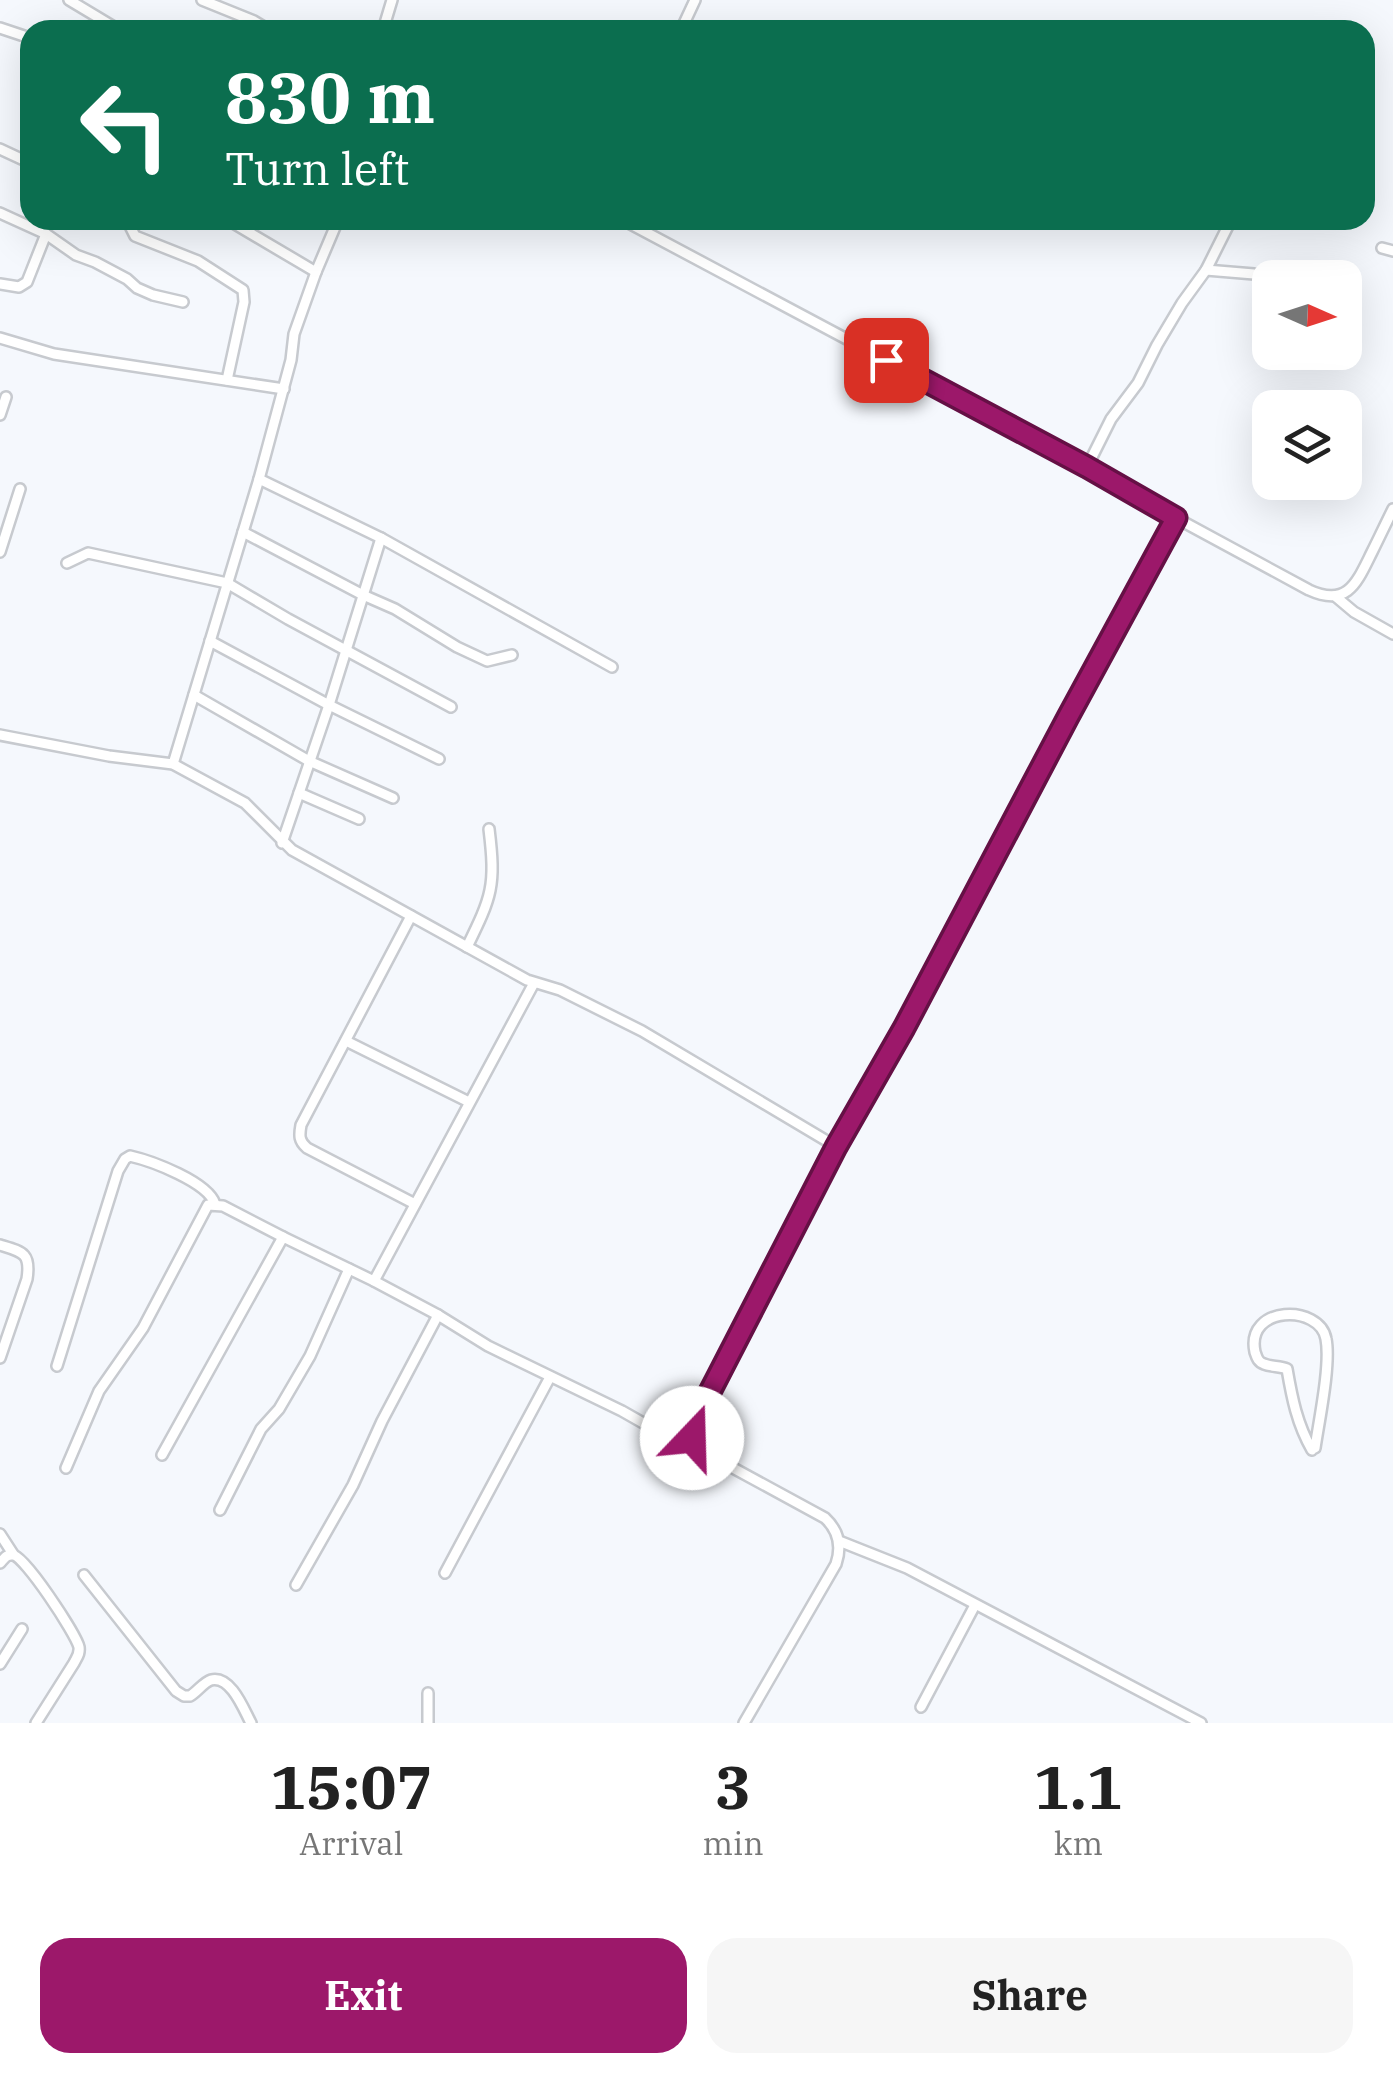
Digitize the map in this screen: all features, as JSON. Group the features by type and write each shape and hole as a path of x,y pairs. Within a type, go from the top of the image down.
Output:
{"street":[{"path":"69,0 102,20"},
{"path":"202,0 252,20"},
{"path":"37,230 76,255 127,279 136,288 183,302"},
{"path":"133,230 136,236 198,262 243,290 244,302 227,380"},
{"path":"245,230 316,272"},
{"path":"173,764 259,479 291,360 294,334 334,230"},
{"path":"642,230 1323,596 1344,593 1356,584 1393,509"},
{"path":"1087,467 1110,419 1138,383 1226,230"},
{"path":"0,284 19,287 27,282 46,234"},
{"path":"1206,270 1252,274"},
{"path":"0,338 54,354 284,389"},
{"path":"0,416 6,397"},
{"path":"259,479 381,538 612,667"},
{"path":"0,552 20,489"},
{"path":"744,1723 836,1564 839,1540 834,1526 825,1518 699,1447 692,1438 693,1426 836,1147 904,1028 1176,518"},
{"path":"243,532 486,661 512,656"},
{"path":"282,843 381,538"},
{"path":"67,563 88,553 226,583 451,707"},
{"path":"1335,596 1393,634"},
{"path":"210,641 439,760"},
{"path":"194,695 309,762 393,798"},
{"path":"0,735 173,764 245,803 282,843 534,983 560,990 642,1031 836,1147"},
{"path":"299,794 359,819"},
{"path":"467,947 492,891 494,864 488,829"},
{"path":"412,916 299,1135 307,1148 415,1204"},
{"path":"374,1281 534,983"},
{"path":"346,1041 469,1102"},
{"path":"57,1366 125,1159 130,1156 174,1172 212,1196 216,1204"},
{"path":"66,1468 99,1391 142,1328 208,1204 223,1206 374,1281 488,1346 675,1440 692,1438"},
{"path":"162,1455 283,1237"},
{"path":"0,1246 22,1252 29,1268 0,1358"},
{"path":"220,1510 261,1428 310,1356 349,1269"},
{"path":"296,1584 354,1485 382,1420 438,1315"},
{"path":"1307,1317 1323,1328 1327,1352 1314,1449 1296,1415 1286,1369 1258,1360 1254,1337 1262,1322 1270,1318 1307,1317"},
{"path":"445,1573 550,1377"},
{"path":"0,1534 13,1554 24,1560 64,1617 79,1647 74,1662 36,1723"},
{"path":"839,1540 907,1568 1201,1723"},
{"path":"0,1563 13,1554"},
{"path":"84,1574 176,1691 190,1696 207,1682 220,1681 233,1690 251,1723"},
{"path":"921,1707 976,1605"},
{"path":"0,1664 22,1629"},
{"path":"428,1693 428,1723"},
{"path":"1172,1723 1178,1712"}],"route":[{"path":"692,1438 698,1415 836,1147 904,1028 1176,518 886,360"}]}
